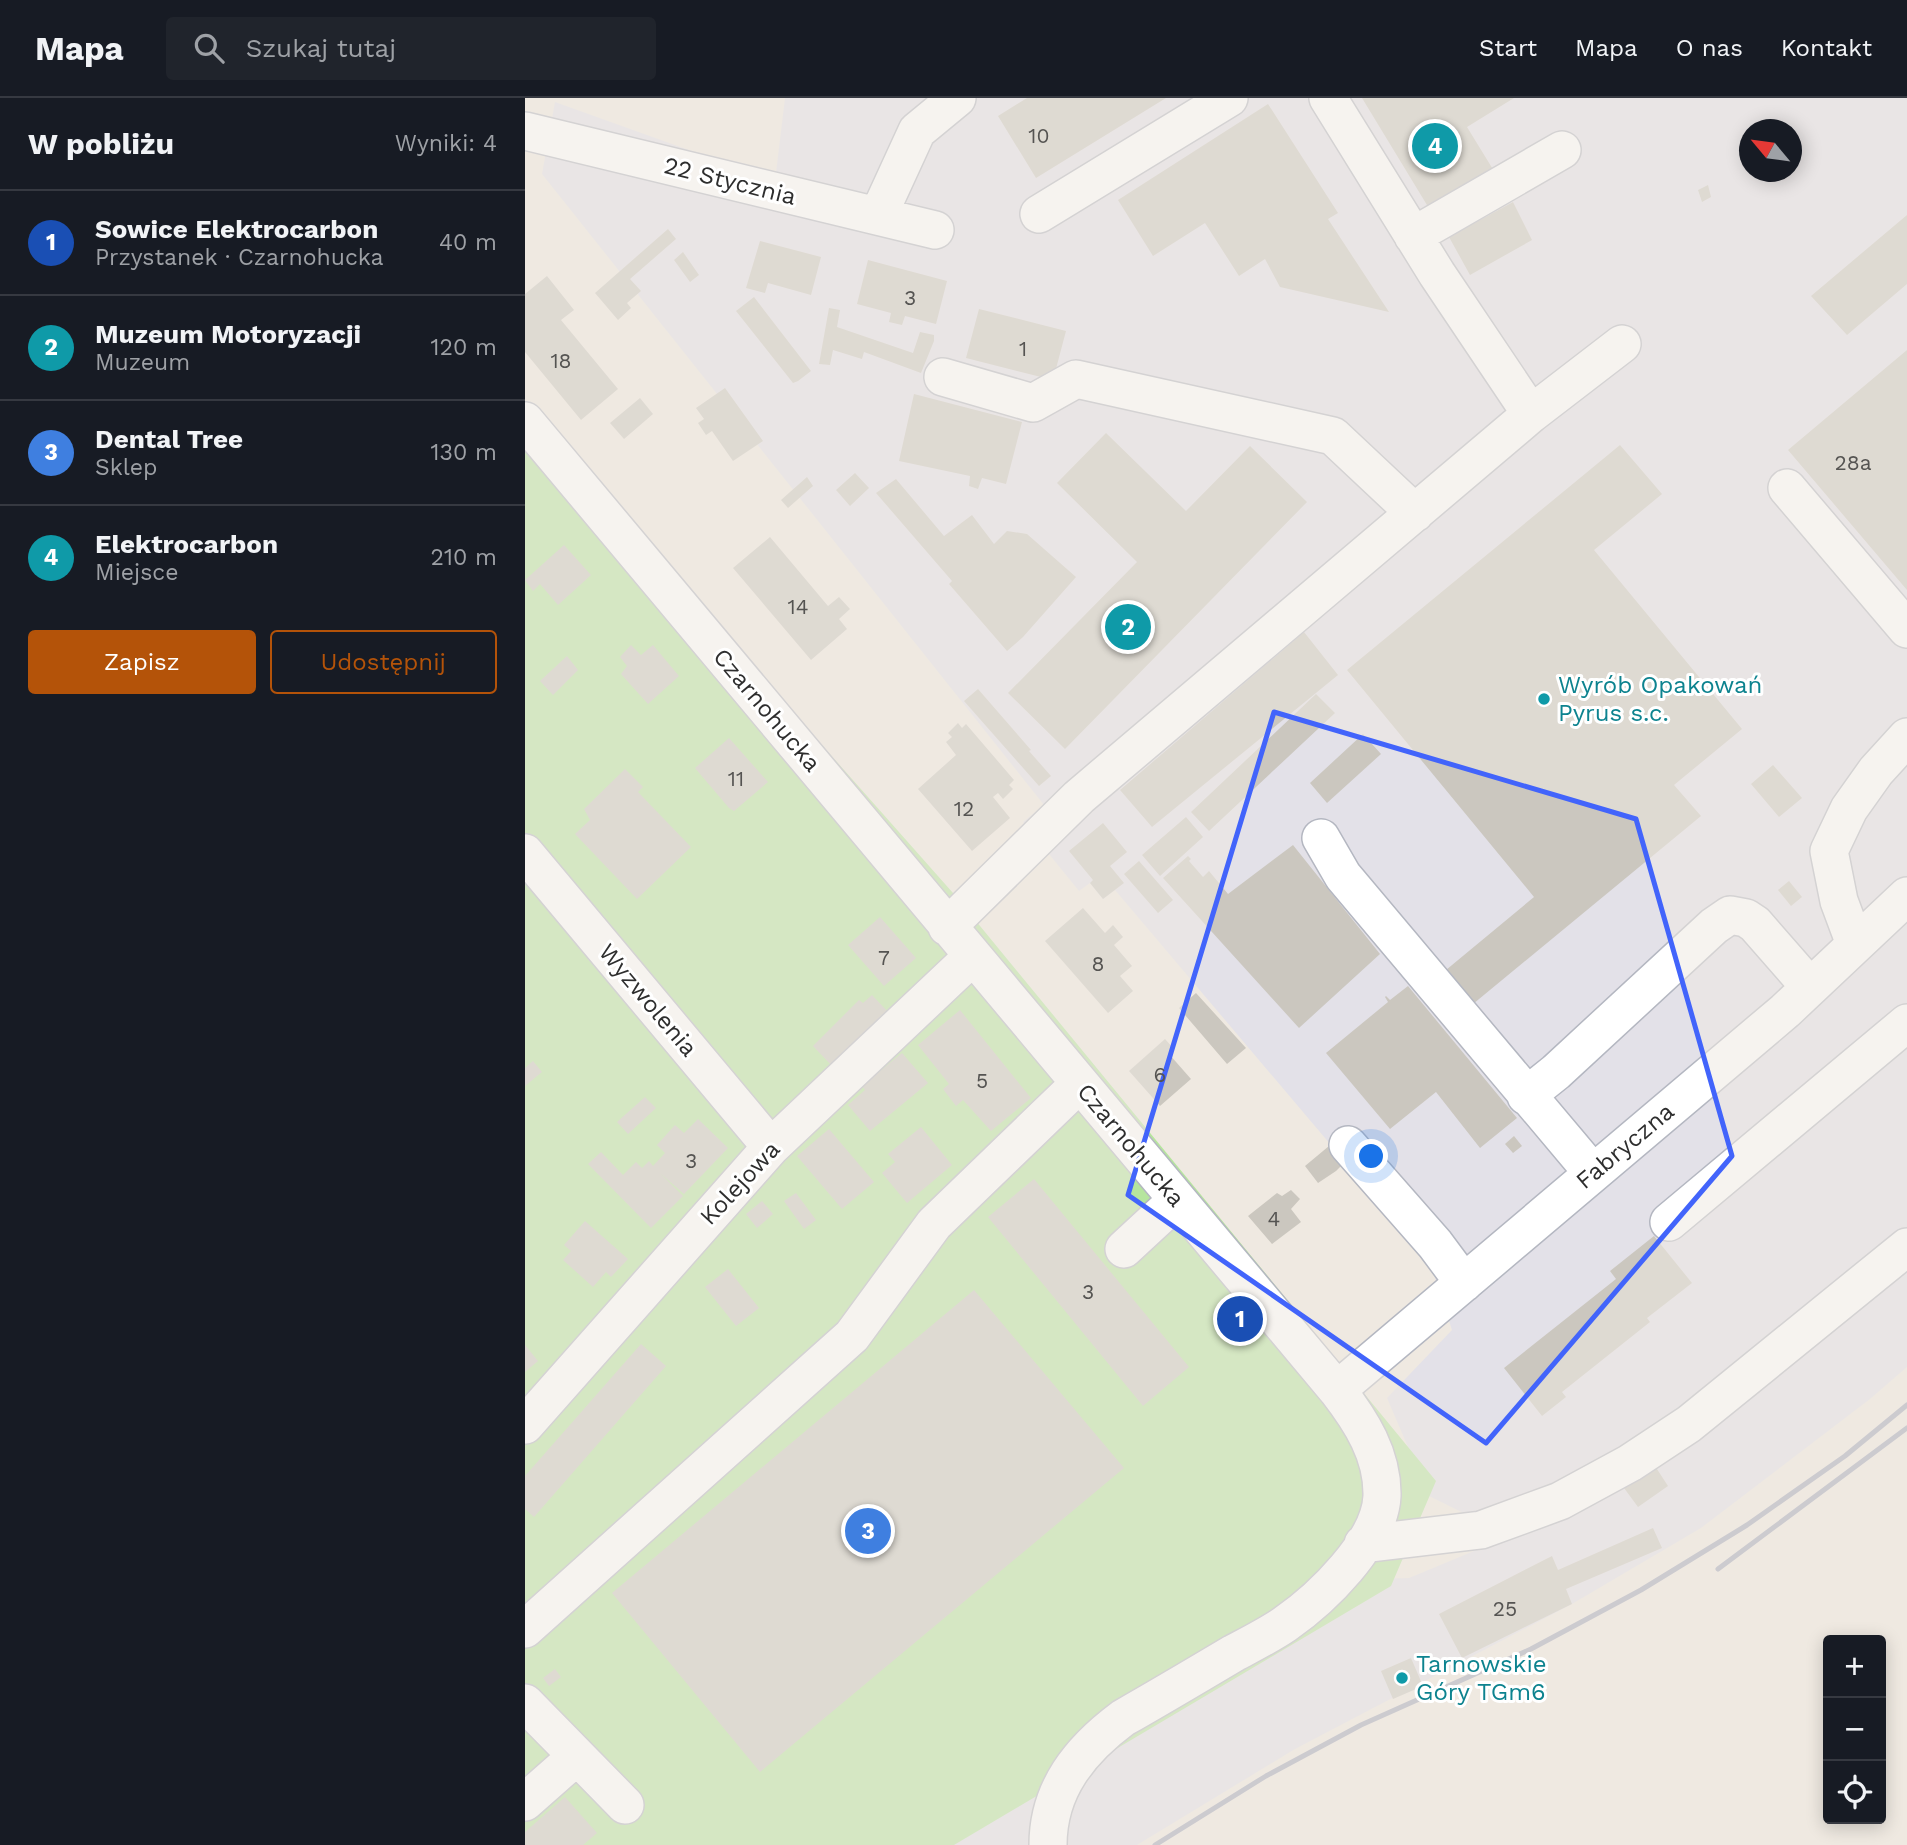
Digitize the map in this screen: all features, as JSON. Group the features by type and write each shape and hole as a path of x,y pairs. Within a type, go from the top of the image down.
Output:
{"street":[{"path":"879,216 917,131 957,98"},
{"path":"1039,214 1229,98"},
{"path":"1328,98 1413,236 1531,414"},
{"name":"22 Stycznia","path":"525,131 935,230"},
{"path":"1413,236 1562,150"},
{"path":"947,927 1079,797 1531,414 1622,344"},
{"path":"943,377 1033,403 1076,379 1333,436 1415,513"},
{"name":"Czarnohucka","path":"525,422 1337,1390 1357,1415 1375,1451 1382,1497 1375,1522 1363,1544 1328,1589 1284,1624 1123,1718 1100,1736 1084,1752 1059,1788 1048,1827 1048,1845"},
{"path":"1787,488 1907,629"},
{"path":"1855,944 1839,901 1829,851 1849,809 1876,771 1907,737"},
{"path":"1321,838 1343,876 1593,1173"},
{"name":"Wyzwolenia","path":"525,853 771,1147"},
{"name":"Fabryczna","path":"1337,1390 1785,1011 1907,895"},
{"path":"1526,1096 1556,1072 1714,926 1730,915 1746,918 1755,924 1810,987"},
{"name":"Kolejowa","path":"525,1426 771,1147 972,957"},
{"path":"1669,1222 1907,1023"},
{"path":"525,1629 852,1336 934,1224 1079,1084"},
{"path":"1348,1145 1435,1244 1464,1283"},
{"path":"1125,1250 1177,1200"},
{"path":"1363,1544 1481,1531 1572,1495 1630,1463 1689,1424 1907,1247"},
{"path":"525,1703 625,1805"},
{"path":"525,1802 577,1756"}],"highlighted area":[{"path":"1274,712 1636,819 1732,1156 1486,1443 1128,1195"}],"shaded area":[{"path":"785,98 1907,98 1907,1367 1870,1399 1701,1528 1572,1604 1295,1749 1137,1845 525,1845 1373,1579 1409,1578 1510,1536 1429,1496 1387,1398 1452,1330 1430,1262 1115,890 1103,899 1090,883 1079,891 1023,822 1044,805 542,174 555,102 775,181"}],"green space":[{"path":"525,401 650,551 953,893 1436,1481 1391,1586 954,1845 525,1845"}],"building":[{"path":"1027,98 1166,98 1036,178 998,116"},
{"path":"1362,98 1514,98 1467,127 1494,171 1430,210"},
{"path":"1268,104 1338,213 1328,219 1389,312 1280,287 1265,259 1239,276 1205,223 1153,256 1118,200"},
{"path":"1708,185 1711,197 1702,202 1698,190"},
{"path":"1513,202 1532,240 1470,275 1449,237"},
{"path":"1907,215 1907,284 1847,335 1811,296"},
{"path":"668,229 676,239 630,279 641,291 627,303 631,308 618,320 595,293"},
{"path":"760,241 821,257 811,295 768,283 765,293 746,288"},
{"path":"683,252 699,275 690,282 674,260"},
{"path":"868,260 947,281 936,324 905,316 902,325 889,322 891,313 857,304"},
{"path":"547,276 574,310 561,320 618,389 581,420 525,352 525,294"},
{"path":"754,297 811,371 798,381 793,383 736,311"},
{"path":"829,308 840,310 837,327 913,353 920,332 934,335 921,373 864,352 862,359 833,350 830,365 819,364"},
{"path":"979,309 1066,331 1053,380 966,358"},
{"path":"1907,350 1907,590 1788,450"},
{"path":"725,388 763,441 733,461 712,431 706,435 698,423 704,419 696,408"},
{"path":"914,394 1022,422 1006,484 982,478 978,489 969,486 970,476 899,461"},
{"path":"640,398 653,414 624,439 610,423"},
{"path":"1106,433 1186,511 1250,446 1307,502 1065,749 1008,693 1137,562 1057,483"},
{"name":"Wyrób Opakowań Pyrus s.c.","path":"1620,445 1662,494 1594,550 1742,729 1674,785 1701,816 1473,1004 1446,970 1534,897 1347,670"},
{"path":"855,473 869,488 850,506 836,490"},
{"path":"807,477 813,486 788,508 781,500"},
{"path":"896,479 944,536 972,515 994,544 1007,531 1027,534 1076,577 1023,637 1007,651 949,584 952,581 876,493"},
{"path":"770,537 828,606 839,597 850,609 839,619 847,629 811,660 733,568"},
{"path":"564,545 591,575 558,605 540,584 533,591 525,580"},
{"path":"1304,632 1338,675 1152,827 1120,790"},
{"path":"631,645 641,655 653,645 679,676 648,704 621,674 627,666 620,657"},
{"path":"567,656 578,670 553,695 540,681"},
{"path":"978,689 1051,776 1039,786 964,701"},
{"path":"1316,694 1335,713 1209,831 1191,812"},
{"path":"958,723 962,728 966,724 1014,780 1009,785 1013,789 1003,799 998,793 993,797 1010,818 972,851 918,789 956,755 946,742 952,737 948,733"},
{"path":"1363,734 1381,754 1327,803 1310,783"},
{"path":"729,738 768,782 734,811 695,768"},
{"path":"1773,765 1802,798 1779,817 1751,784"},
{"path":"625,769 643,787 638,792 691,847 637,899 575,834 590,820 584,809"},
{"path":"1186,817 1203,837 1160,876 1142,855"},
{"path":"1103,823 1127,852 1110,866 1124,883 1103,899 1090,883 1093,880 1069,851"},
{"path":"1293,845 1380,954 1299,1028 1163,878 1188,856 1203,877 1209,871 1228,894"},
{"path":"1139,861 1173,900 1158,913 1124,874"},
{"path":"1789,881 1802,897 1791,906 1778,890"},
{"path":"1083,908 1105,933 1113,925 1123,937 1114,945 1132,966 1120,976 1133,991 1108,1013 1045,941"},
{"path":"880,917 916,958 884,986 848,945"},
{"path":"1408,986 1517,1118 1480,1148 1436,1092 1390,1129 1326,1053 1388,1002 1386,996 1390,1000"},
{"path":"1196,993 1246,1048 1227,1064 1179,1008"},
{"path":"872,995 890,1014 834,1068 813,1046 859,1000 863,1003"},
{"path":"960,1010 1031,1098 991,1131 963,1100 956,1106 943,1089 949,1084 918,1045"},
{"path":"1165,1039 1174,1049 1169,1054 1191,1079 1160,1106 1129,1071"},
{"path":"902,1053 928,1083 870,1131 848,1105 865,1090 862,1086"},
{"path":"533,1061 542,1072 525,1086 525,1068"},
{"path":"645,1097 656,1108 628,1134 617,1122"},
{"path":"698,1119 728,1148 684,1194 660,1173 683,1196 651,1228 588,1164 601,1152 623,1175 636,1162 642,1168 649,1161 653,1166 665,1153 657,1145 675,1125 684,1133"},
{"path":"921,1127 952,1165 907,1203 882,1173 895,1162 888,1154"},
{"path":"829,1129 874,1182 842,1209 797,1156"},
{"path":"1514,1136 1522,1146 1513,1153 1505,1144"},
{"path":"1329,1146 1342,1165 1318,1183 1305,1166"},
{"path":"1034,1179 1189,1367 1143,1406 988,1217"},
{"path":"1291,1190 1300,1199 1291,1209 1301,1222 1272,1244 1248,1216 1277,1193 1282,1196"},
{"path":"796,1193 816,1220 804,1229 784,1201"},
{"path":"762,1201 773,1214 757,1228 746,1214"},
{"path":"585,1221 628,1259 611,1277 606,1272 593,1287 563,1260 571,1251 564,1245"},
{"path":"1654,1236 1692,1283 1647,1318 1650,1322 1562,1392 1566,1397 1542,1416 1504,1368 1616,1279 1610,1271"},
{"path":"728,1269 759,1308 736,1326 705,1287"},
{"path":"974,1290 1124,1468 760,1772 612,1593"},
{"path":"641,1344 666,1366 534,1517 525,1509 525,1476"},
{"path":"525,1345 538,1361 525,1372"},
{"path":"1655,1466 1668,1486 1638,1507 1624,1488"},
{"path":"1653,1528 1662,1548 1566,1589 1572,1604 1462,1658 1439,1614 1552,1556 1558,1570"},
{"name":"Tarnowskie Góry TGm6","path":"1411,1658 1423,1686 1393,1699 1381,1671"},
{"path":"555,1669 561,1677 549,1686 543,1678"},
{"path":"565,1797 597,1833 583,1845 525,1845 525,1832"}],"railway":[{"path":"1155,1845 1266,1776 1361,1725 1531,1649 1641,1590 1747,1525 1845,1456 1907,1405"},
{"path":"1718,1569 1907,1428"}],"place":[{"name":"Elektrocarbon","path":"1435,146"},
{"name":"Muzeum Motoryzacji","path":"1128,627"},
{"name":"Wyrób Opakowań Pyrus s.c.","path":"1544,699"},
{"name":"Sowice Elektrocarbon","path":"1240,1319"},
{"name":"Dental Tree","path":"868,1531"},
{"name":"Tarnowskie Góry TGm6","path":"1402,1678"}]}
